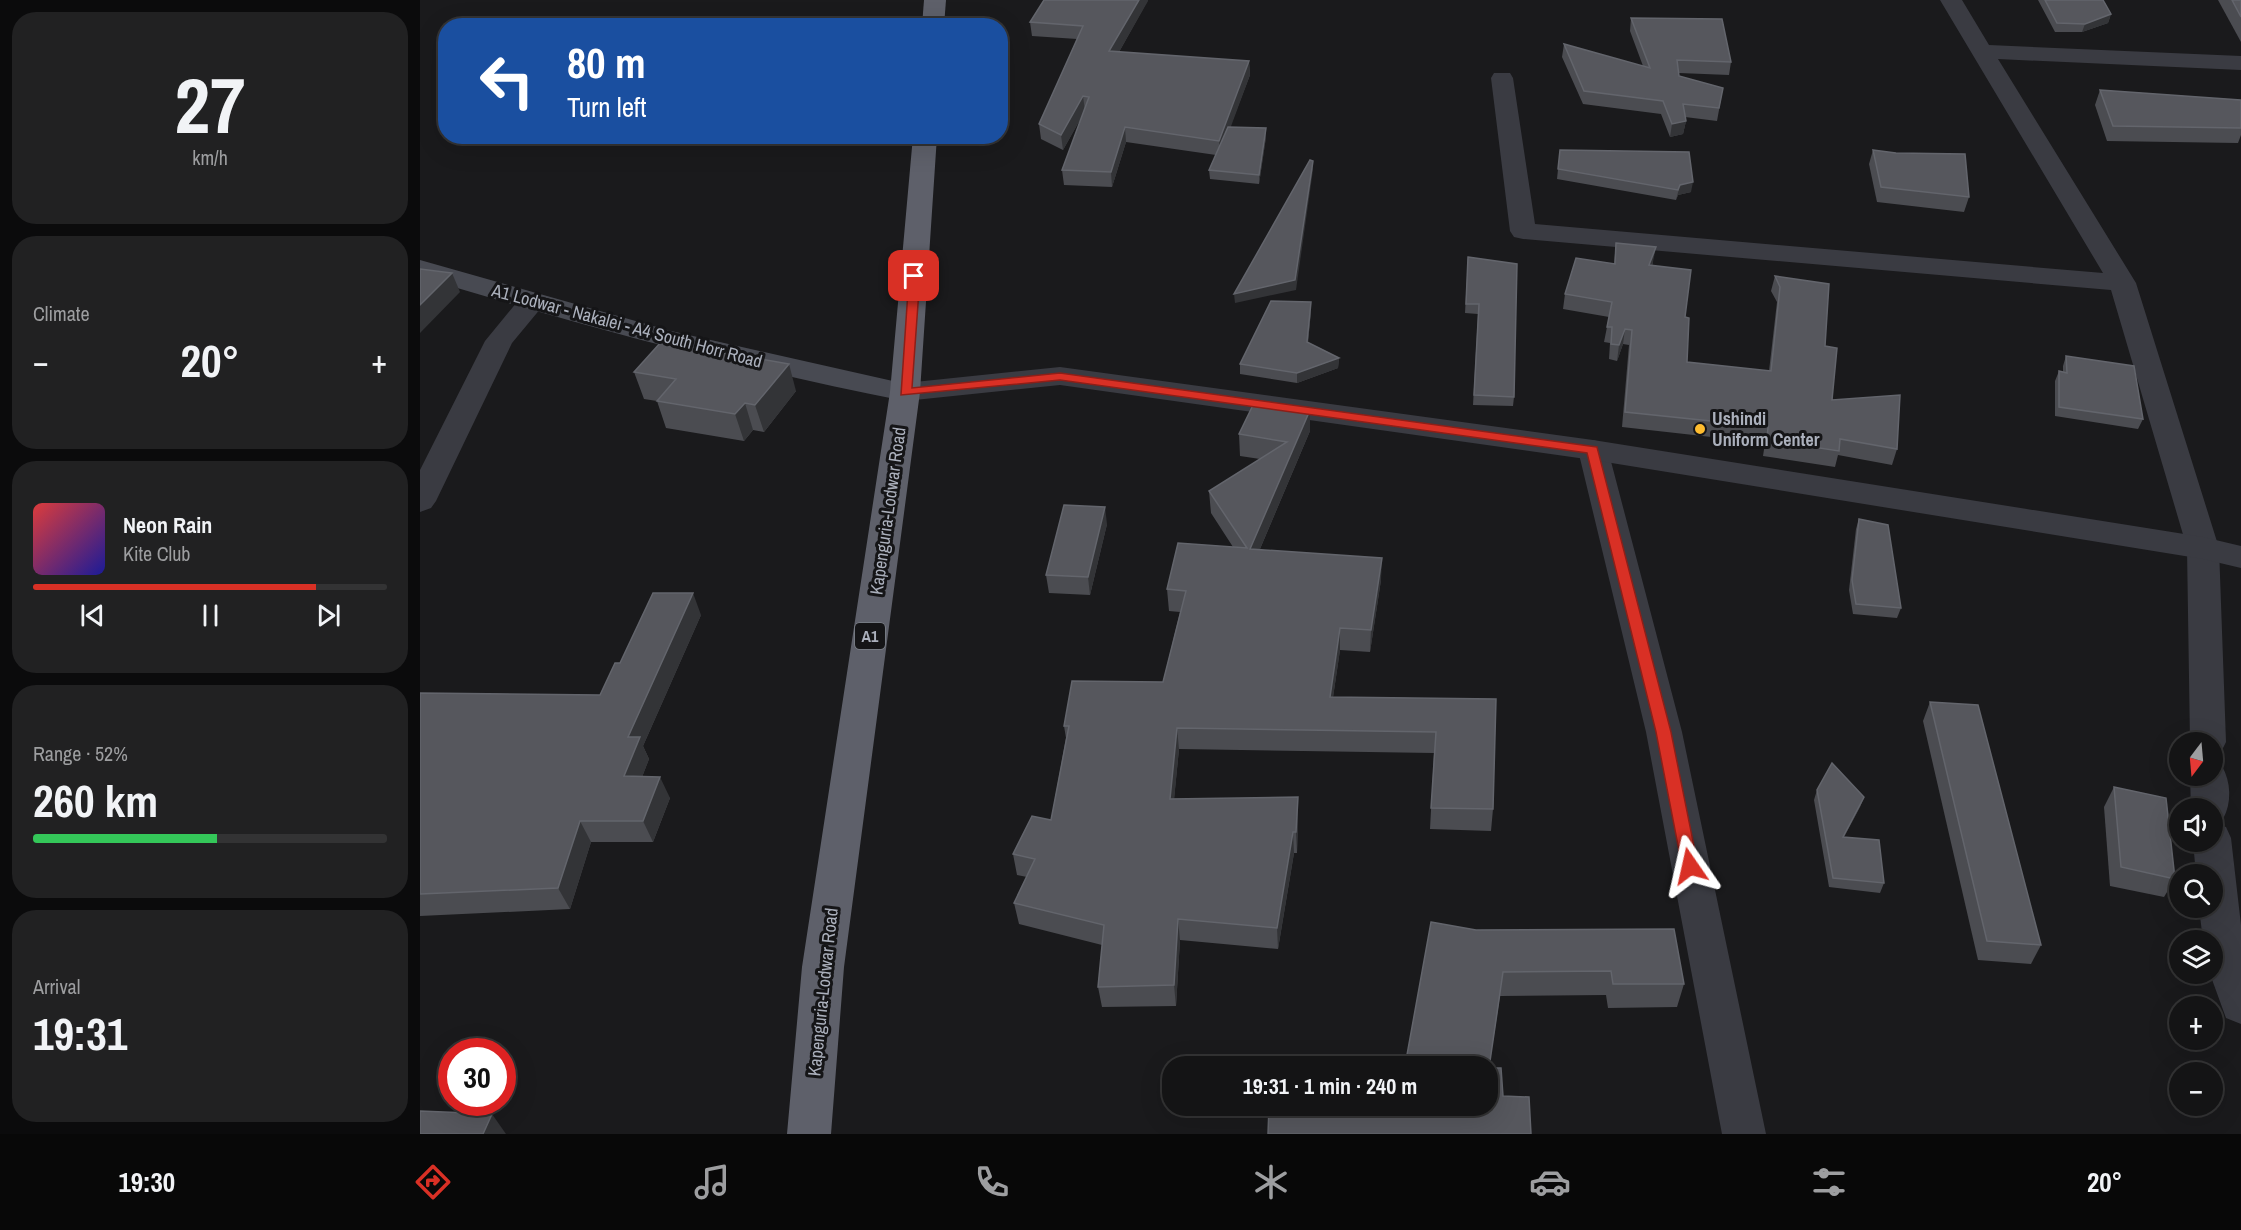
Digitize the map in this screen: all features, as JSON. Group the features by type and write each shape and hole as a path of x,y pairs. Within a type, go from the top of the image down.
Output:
{"highway":[{"path":"934,18 935,0"},
{"name":"Kapenguria-Lodwar Road","path":"809,1134 823,967 905,392 924,144"}],"main road":[{"name":"A1 Lodwar - Nakalei - A4 South Horr Road","path":"420,268 532,302 807,374 905,392"}],"street":[{"path":"1951,0 2122,283 2203,548 2208,732"},
{"path":"1980,51 2241,63"},
{"path":"1502,78 1523,231 2122,283"},
{"path":"420,501 499,341 532,302"},
{"path":"905,392 1060,376 1593,450 2203,548 2241,557"},
{"path":"1593,450 1664,732 1744,1134"},
{"path":"2213,852 2218,900 2231,980 2241,1005"}],"building":[{"path":"1044,0 1139,0 1109,51 1249,61 1219,141 1125,127 1111,172 1062,170 1089,97 1083,96 1061,135 1039,124 1083,26 1030,22"},
{"path":"2045,0 2103,0 2111,14 2085,24 2057,23"},
{"path":"2232,0 2241,0 2241,17"},
{"path":"1631,18 1722,19 1731,62 1677,60 1679,76 1723,88 1719,108 1683,104 1686,121 1672,124 1663,101 1584,91 1564,44 1650,68"},
{"path":"2100,90 2241,100 2241,128 2113,126"},
{"path":"1228,127 1266,128 1259,175 1209,170"},
{"path":"1560,150 1689,152 1693,182 1680,185 1678,190 1558,169"},
{"path":"1873,150 1896,153 1965,154 1969,197 1881,187"},
{"path":"1310,160 1313,161 1295,280 1234,294"},
{"path":"1616,243 1656,247 1649,265 1691,270 1685,317 1689,318 1687,362 1771,371 1780,287 1775,276 1829,284 1825,346 1837,348 1832,400 1900,395 1897,449 1840,439 1839,451 1767,440 1768,427 1625,412 1632,330 1625,329 1619,345 1611,344 1612,327 1607,327 1612,302 1565,294 1576,258 1615,264"},
{"path":"1468,257 1517,264 1514,397 1474,395 1479,304 1466,304"},
{"path":"420,269 452,273 420,305"},
{"path":"1271,301 1311,302 1307,342 1339,358 1297,373 1240,364"},
{"path":"661,342 789,364 755,405 745,403 735,414 657,401 676,379 634,372"},
{"path":"2066,356 2134,366 2143,419 2059,407 2059,371 2067,373"},
{"path":"1255,401 1310,410 1250,549 1382,558 1371,630 1340,628 1330,697 1496,699 1493,809 1431,808 1436,732 1177,728 1170,799 1298,797 1296,832 1293,832 1277,928 1178,919 1174,985 1098,987 1104,925 1014,903 1035,859 1013,854 1032,816 1051,820 1069,726 1064,726 1072,681 1163,682 1186,591 1167,589 1178,543 1247,548 1209,491 1287,442 1239,434"},
{"path":"1064,505 1105,507 1088,577 1046,575"},
{"path":"1859,519 1888,525 1901,608 1856,604 1852,580"},
{"path":"653,593 693,593 628,737 640,737 624,776 660,777 643,821 580,821 558,888 420,894 420,693 600,695 615,663 620,663"},
{"path":"1930,702 1978,705 2041,945 1987,941"},
{"path":"1832,763 1864,797 1843,837 1879,840 1884,883 1833,878 1817,790"},
{"path":"2114,787 2166,798 2169,852 2172,852 2173,864 2169,864 2169,878 2121,867"},
{"path":"1431,922 1476,930 1674,929 1684,984 1613,984 1611,971 1503,972 1491,1056 1407,1056"},
{"path":"1498,1068 1501,1068 1503,1096 1529,1097 1531,1134 1268,1134 1269,1116 1498,1116"},
{"path":"420,1111 438,1112 438,1116 491,1116 483,1134 420,1134"}],"place":[{"name":"Ushindi Uniform Center","path":"1700,429"}],"route":[{"path":"914,276 905,392 1060,376 1593,450 1664,732 1690,866"}]}
